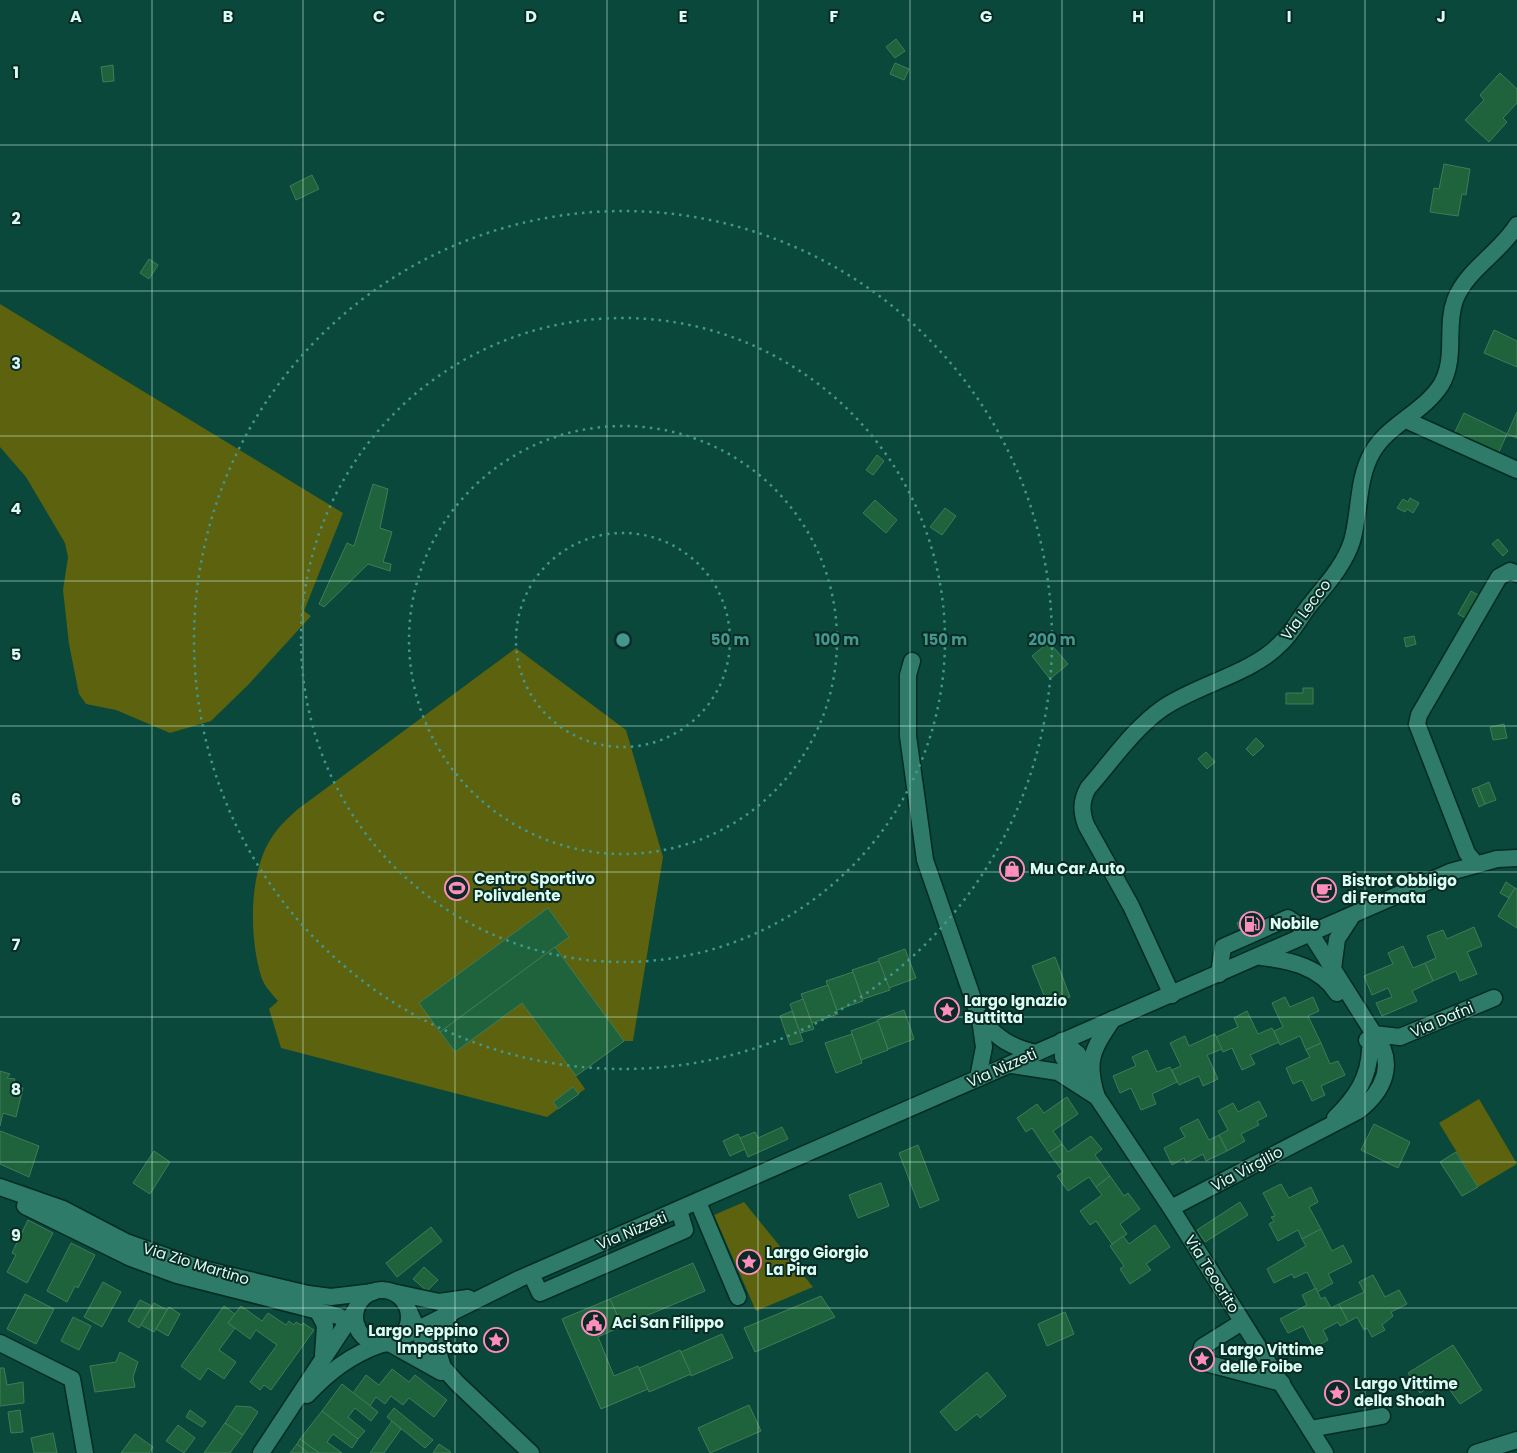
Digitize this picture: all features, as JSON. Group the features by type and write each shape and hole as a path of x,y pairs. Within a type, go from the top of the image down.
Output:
{"street":[{"name":"Via Lecco","path":"1172,995 1131,906 1086,825 1082,815 1084,795 1144,724 1161,709 1187,694 1246,667 1281,644 1342,563 1351,542 1366,469 1371,454 1381,441 1433,395 1447,372 1454,302 1462,287 1474,272 1507,241 1517,225"},
{"path":"1406,420 1517,470"},
{"path":"1476,864 1467,853 1417,724 1419,716 1499,577 1510,571 1517,574"},
{"path":"912,661 908,674 908,736 924,860 980,1020 984,1047 978,1078"},
{"name":"Via Nizzeti","path":"492,1292 1450,872 1476,864 1517,858"},
{"path":"1331,975 1337,939 1352,916"},
{"path":"1219,974 1223,947 1288,918 1311,934 1331,975 1374,1043"},
{"path":"1258,957 1281,959 1331,975"},
{"name":"Via Dafni","path":"1374,1043 1400,1037 1494,998"},
{"path":"1085,1080 1097,1042 1114,1018"},
{"path":"980,1020 1005,1042 1016,1048 1036,1053"},
{"path":"1062,1041 1078,1054 1085,1080"},
{"name":"Via Virgilio","path":"1171,1208 1323,1129 1361,1088 1369,1066 1374,1043"},
{"path":"1008,1065 1042,1068 1085,1080"},
{"name":"Via Teocrito","path":"1085,1080 1171,1208 1325,1453"},
{"name":"Via Zio Martino","path":"0,1187 63,1209 126,1242 198,1268 331,1298 373,1292"},
{"name":"Via Zio Martino","path":"0,1194 131,1258 177,1275 354,1319"},
{"path":"698,1202 738,1297"},
{"path":"261,1453 323,1356 354,1319 362,1300 373,1292 383,1290 440,1302 453,1302 492,1292"},
{"path":"394,1292 404,1301 426,1348 457,1382 531,1453"},
{"path":"283,1420 341,1362 361,1351 417,1331 492,1292"},
{"path":"316,1310 325,1325 323,1356"},
{"path":"390,1342 409,1325 409,1311"},
{"path":"442,1364 437,1352 438,1336 451,1313"},
{"path":"354,1319 365,1338 390,1342 457,1382"},
{"path":"1242,1322 1202,1347 1198,1361 1282,1383"},
{"path":"0,1342 72,1379 85,1453"},
{"path":"1310,1429 1382,1416"},
{"path":"1476,1453 1517,1440"}],"green space":[{"path":"0,304 343,513 304,611 311,616 249,684 211,721 170,733 116,710 86,704 79,694 69,644 63,590 68,557 65,543 26,477 0,447"},
{"name":"Centro Sportivo Polivalente","path":"516,648 626,730 663,857 633,1041 624,1041 576,1076 585,1089 547,1117 281,1048 269,1009 278,1001 262,979 253,926 253,906 258,868 272,837 284,822 298,809"},
{"path":"1479,1099 1517,1164 1478,1187 1439,1123"},
{"path":"744,1202 813,1287 756,1311 714,1215"}],"building":[{"path":"896,39 905,51 895,58 886,47"},
{"path":"895,63 909,69 904,80 890,74"},
{"path":"113,65 114,81 103,82 101,67"},
{"path":"1500,73 1517,89 1517,103 1503,118 1507,122 1489,142 1465,120 1484,100 1480,95"},
{"path":"1444,164 1470,169 1466,195 1462,194 1458,216 1430,212 1434,188 1439,189"},
{"path":"312,175 319,189 296,200 290,186"},
{"path":"149,259 158,265 149,279 140,273"},
{"path":"1494,330 1517,341 1517,367 1484,353"},
{"path":"1517,412 1517,438 1507,434"},
{"path":"1464,413 1507,434 1498,454 1454,434"},
{"path":"877,455 884,461 873,475 866,470"},
{"path":"373,484 388,489 380,528 392,532 383,562 391,564 390,571 368,564 324,607 319,604 347,543 354,546"},
{"path":"1410,498 1419,503 1413,513 1407,509 1405,512 1397,508 1403,499 1408,502"},
{"path":"875,500 897,520 886,533 863,513"},
{"path":"945,508 956,516 942,535 930,527"},
{"path":"1498,539 1508,551 1503,556 1492,544"},
{"path":"1471,591 1480,596 1467,619 1458,614"},
{"path":"1414,636 1416,644 1406,647 1404,638"},
{"path":"1049,642 1068,664 1050,679 1032,656"},
{"path":"1303,688 1313,688 1313,704 1286,704 1286,693 1303,693"},
{"path":"1504,724 1507,738 1493,740 1490,727"},
{"path":"1256,738 1264,746 1253,756 1246,749"},
{"path":"1206,752 1215,762 1207,769 1198,759"},
{"path":"1489,782 1496,800 1485,804 1478,787"},
{"path":"1478,787 1485,804 1479,807 1472,789"},
{"path":"1506,882 1515,888 1509,898 1500,893"},
{"path":"1515,888 1517,889 1517,928 1498,916"},
{"path":"548,908 569,937 440,1032 419,1003"},
{"path":"1260,913 1269,934 1246,944 1237,923"},
{"path":"1474,927 1482,946 1467,952 1477,974 1460,981 1456,971 1433,981 1425,963 1436,958 1427,936 1443,930 1447,939"},
{"path":"1403,946 1413,968 1425,963 1433,981 1412,991 1417,1001 1382,1016 1376,1003 1392,997 1388,988 1372,995 1364,976 1393,964 1388,953"},
{"path":"555,947 624,1041 576,1076 522,1003 455,1052 440,1032"},
{"path":"905,949 916,978 889,988 878,959"},
{"path":"1055,957 1070,997 1048,1005 1032,966"},
{"path":"879,961 890,990 863,999 852,970"},
{"path":"853,972 863,1001 837,1010 826,981"},
{"path":"828,985 838,1014 812,1023 801,994"},
{"path":"1285,997 1290,1007 1313,997 1319,1011 1308,1016 1321,1043 1306,1050 1300,1036 1280,1045 1274,1031 1283,1027 1272,1003"},
{"path":"803,999 814,1029 800,1033 790,1004"},
{"path":"904,1010 914,1039 888,1049 877,1020"},
{"path":"792,1011 803,1041 790,1045 780,1016"},
{"path":"1247,1011 1258,1034 1272,1028 1279,1042 1250,1055 1255,1064 1242,1070 1232,1048 1223,1052 1216,1037 1238,1027 1234,1018"},
{"path":"878,1021 888,1050 861,1060 851,1031"},
{"path":"852,1034 862,1063 836,1073 825,1043"},
{"path":"1215,1034 1222,1049 1207,1055 1218,1079 1203,1086 1199,1076 1179,1085 1172,1070 1181,1066 1170,1043 1185,1036 1189,1046"},
{"path":"1321,1043 1330,1064 1338,1061 1345,1075 1321,1086 1325,1095 1312,1101 1302,1080 1293,1084 1286,1068 1310,1057 1306,1050"},
{"path":"1147,1050 1157,1072 1170,1067 1177,1082 1152,1094 1156,1104 1141,1110 1131,1088 1120,1093 1113,1076 1136,1066 1132,1057"},
{"path":"0,1071 10,1074 7,1078 15,1079 13,1084 23,1088 16,1117 3,1113 0,1126"},
{"path":"573,1087 579,1094 558,1109 553,1102"},
{"path":"1067,1097 1078,1114 1053,1131 1062,1144 1049,1153 1032,1128 1026,1132 1017,1118 1037,1104 1044,1113"},
{"path":"1259,1101 1267,1116 1257,1121 1259,1125 1241,1134 1245,1141 1227,1151 1219,1135 1228,1130 1218,1111 1233,1103 1238,1112"},
{"path":"1198,1119 1209,1140 1219,1135 1227,1151 1206,1161 1203,1154 1186,1163 1184,1158 1172,1165 1164,1148 1185,1137 1180,1128"},
{"path":"1374,1124 1410,1142 1398,1168 1361,1150"},
{"path":"782,1127 788,1139 748,1157 740,1138 755,1132 758,1138"},
{"path":"0,1131 39,1146 29,1177 0,1164"},
{"path":"738,1134 745,1149 730,1156 723,1141"},
{"path":"1091,1136 1102,1149 1095,1155 1110,1176 1096,1187 1089,1177 1068,1191 1057,1176 1063,1172 1049,1153 1062,1144 1068,1152"},
{"path":"918,1145 939,1200 920,1208 899,1153"},
{"path":"154,1151 170,1162 150,1194 133,1183"},
{"path":"1456,1152 1478,1187 1462,1196 1440,1162"},
{"path":"1110,1176 1124,1196 1128,1193 1140,1209 1120,1224 1127,1234 1112,1244 1096,1221 1090,1225 1080,1211 1102,1195 1096,1187"},
{"path":"881,1183 889,1206 858,1218 849,1195"},
{"path":"1281,1184 1289,1198 1311,1187 1318,1202 1309,1207 1321,1229 1302,1239 1298,1230 1278,1241 1269,1224 1274,1221 1271,1217 1275,1216 1263,1193"},
{"path":"1240,1202 1248,1215 1205,1242 1197,1230"},
{"path":"28,1220 53,1233 27,1283 7,1272 16,1255 12,1253"},
{"path":"1155,1225 1170,1247 1146,1264 1151,1270 1130,1284 1120,1269 1124,1266 1110,1246 1123,1236 1129,1244"},
{"path":"431,1227 442,1241 397,1277 386,1263"},
{"path":"1321,1229 1332,1251 1343,1245 1352,1262 1328,1274 1333,1283 1317,1292 1307,1272 1294,1278 1292,1274 1274,1283 1267,1269 1306,1246 1302,1239"},
{"path":"71,1243 95,1255 78,1288 75,1286 67,1302 47,1291"},
{"path":"693,1263 705,1291 622,1326 610,1299"},
{"path":"424,1267 438,1280 427,1291 413,1279"},
{"path":"1373,1275 1385,1297 1399,1290 1407,1304 1391,1312 1393,1316 1382,1325 1385,1330 1372,1337 1367,1328 1364,1330 1357,1317 1348,1322 1339,1304 1364,1292 1359,1282"},
{"path":"103,1282 121,1292 102,1327 84,1317"},
{"path":"1316,1288 1321,1299 1325,1297 1331,1308 1339,1304 1348,1322 1340,1326 1338,1322 1323,1330 1328,1340 1314,1348 1303,1326 1288,1333 1280,1319 1307,1305 1302,1295"},
{"path":"25,1294 54,1309 36,1344 7,1329"},
{"path":"821,1296 835,1317 755,1352 744,1328"},
{"path":"610,1299 622,1326 598,1337 614,1376 638,1366 648,1389 601,1409 562,1319"},
{"path":"140,1300 152,1306 139,1328 128,1321"},
{"path":"154,1303 167,1310 154,1332 141,1325"},
{"path":"224,1306 235,1314 228,1323 235,1328 219,1350 236,1362 224,1379 208,1368 200,1380 181,1366"},
{"path":"241,1306 262,1321 268,1313 286,1325 289,1321 294,1325 296,1322 301,1325 303,1323 314,1330 271,1390 264,1385 260,1390 250,1382 277,1345 256,1330 250,1339 228,1323"},
{"path":"169,1307 180,1314 168,1336 156,1329"},
{"path":"1065,1312 1074,1334 1047,1346 1038,1324"},
{"path":"73,1317 91,1326 79,1350 61,1341"},
{"path":"722,1334 733,1358 691,1376 681,1352"},
{"path":"1453,1345 1482,1390 1460,1404 1442,1379 1420,1393 1408,1373"},
{"path":"680,1350 691,1374 649,1392 639,1368"},
{"path":"120,1352 138,1362 133,1377 135,1387 95,1392 90,1366 116,1362"},
{"path":"0,1368 4,1368 7,1385 23,1382 24,1403 0,1406"},
{"path":"392,1369 409,1382 415,1375 447,1400 434,1417 409,1398 403,1405 391,1396 385,1404 376,1397 370,1406 353,1393 366,1375 379,1385"},
{"path":"987,1372 1006,1396 980,1418 977,1414 956,1431 940,1412"},
{"path":"342,1384 378,1412 371,1421 355,1408 348,1417 365,1431 358,1439 322,1411"},
{"path":"749,1405 761,1431 710,1453 698,1428"},
{"path":"236,1406 251,1407 258,1412 243,1435 225,1423"},
{"path":"394,1408 433,1440 425,1448 387,1417"},
{"path":"20,1410 23,1432 11,1433 8,1412"},
{"path":"190,1410 206,1422 202,1427 186,1417"},
{"path":"322,1411 358,1439 352,1448 333,1434 327,1442 342,1453 319,1453 300,1439"},
{"path":"392,1421 401,1429 384,1453 370,1453"},
{"path":"225,1423 243,1435 230,1453 204,1453"},
{"path":"178,1425 195,1438 184,1453 166,1441"},
{"path":"53,1433 57,1453 34,1453 31,1438"},
{"path":"135,1434 153,1447 149,1453 121,1453"},
{"path":"300,1439 319,1453 308,1453 297,1444"},
{"path":"297,1444 308,1453 290,1453"},
{"path":"439,1444 451,1452 433,1453"}],"place":[{"name":"Mu Car Auto","path":"1012,869"},
{"name":"Centro Sportivo Polivalente","path":"457,888"},
{"name":"Bistrot Obbligo di Fermata","path":"1324,890"},
{"name":"Nobile","path":"1252,924"},
{"name":"Largo Ignazio Buttitta","path":"947,1010"},
{"name":"Largo Giorgio La Pira","path":"749,1262"},
{"name":"Aci San Filippo","path":"594,1323"},
{"name":"Largo Peppino Impastato","path":"496,1340"},
{"name":"Largo Vittime delle Foibe","path":"1202,1359"},
{"name":"Largo Vittime della Shoah","path":"1337,1393"}]}
